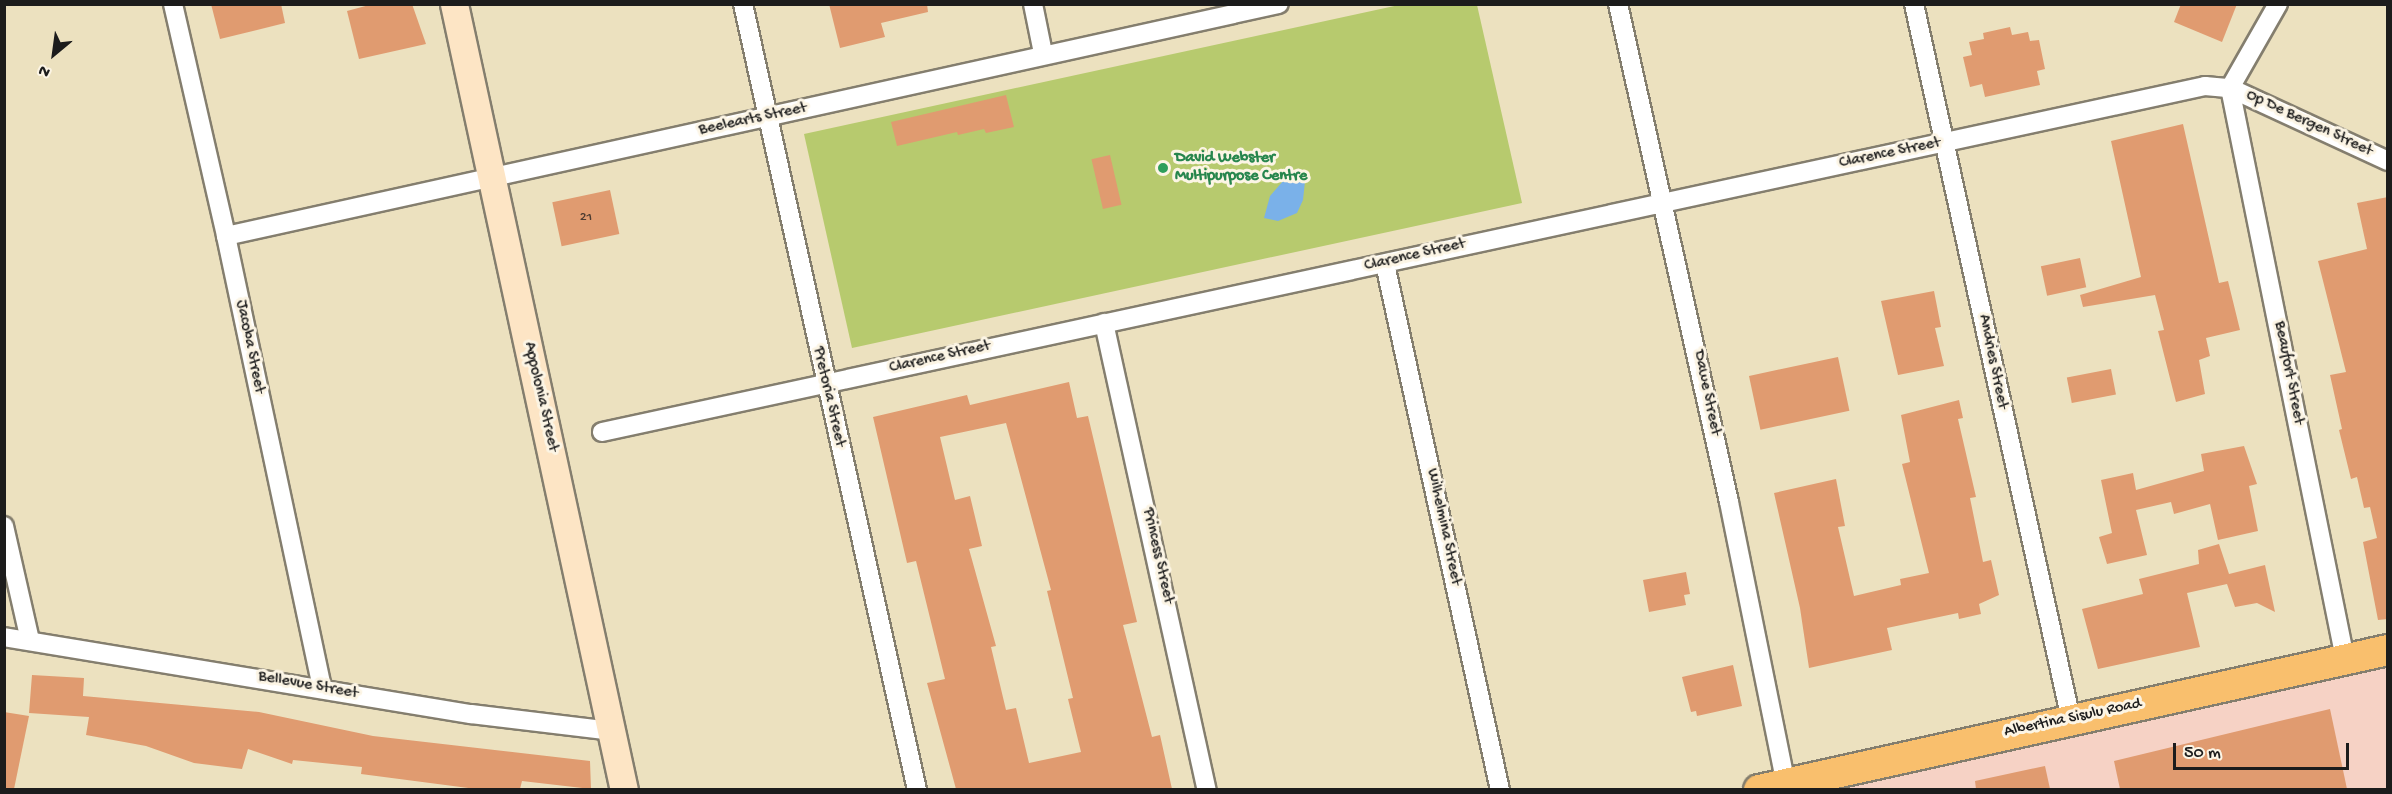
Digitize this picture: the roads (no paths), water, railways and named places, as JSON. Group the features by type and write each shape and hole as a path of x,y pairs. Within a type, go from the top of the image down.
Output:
{"main road":[{"name":"Appolonia Street","path":"454,4 624,789"},
{"name":"Albertina Sisulu Road","path":"1772,787 2388,650"}],"street":[{"name":"Jacoba Street","path":"172,4 226,236 322,689"},
{"name":"Pretoria Street","path":"743,4 825,384 917,789"},
{"path":"1033,4 1044,53"},
{"name":"Beelearts Street","path":"226,236 491,176 767,118 1044,53 1279,4"},
{"name":"Dawe Street","path":"1618,4 1664,200 1772,787"},
{"name":"Andries Street","path":"1914,4 2071,720"},
{"path":"2230,88 2278,4"},
{"name":"Clarence Street","path":"602,432 1385,264 1664,200 2205,86 2230,88"},
{"name":"Op De Bergen Street","path":"2230,88 2388,161"},
{"name":"Beaufort Street","path":"2230,88 2345,659"},
{"name":"Wilhelmina Street","path":"1385,264 1500,789"},
{"name":"Princess Street","path":"1104,323 1207,789"},
{"path":"4,526 30,640"},
{"name":"Bellevue Street","path":"4,637 471,714 611,730"}],"water":[{"path":"1306,172 1303,200 1297,213 1278,221 1264,218 1270,196 1283,181"}],"place":[{"name":"David Webster Multipurpose Centre","path":"1163,168"}]}
